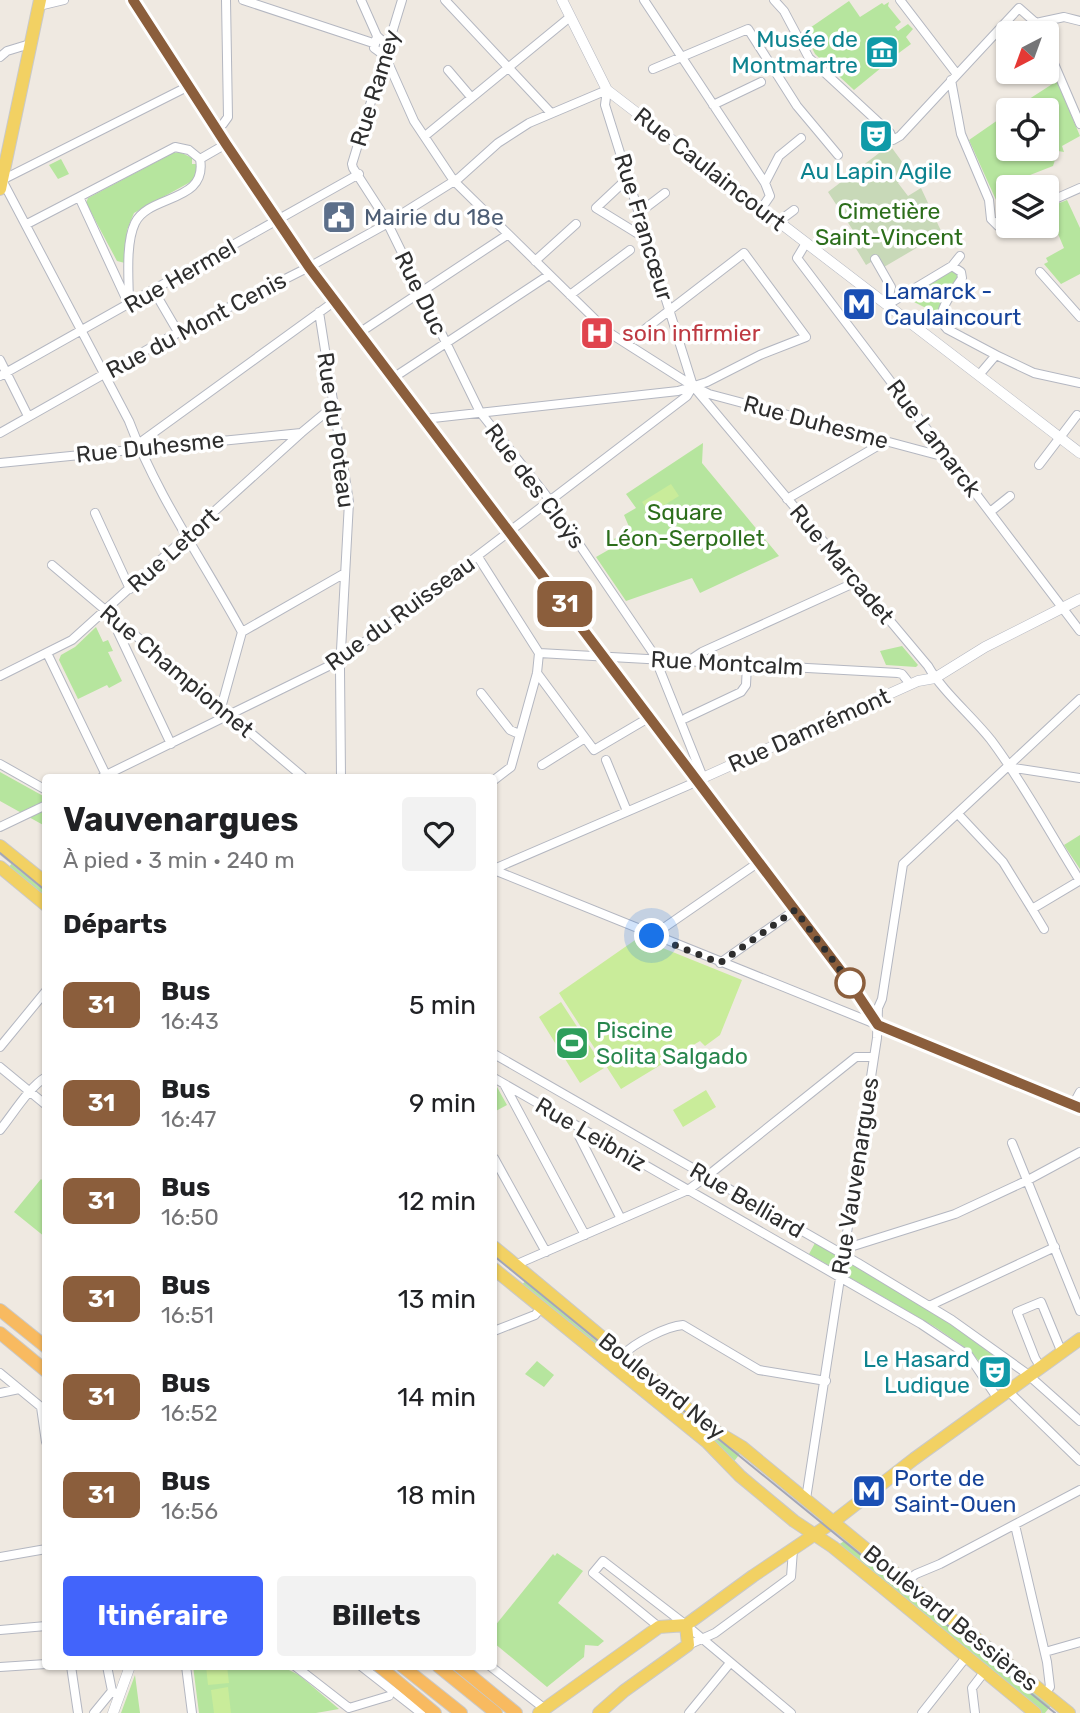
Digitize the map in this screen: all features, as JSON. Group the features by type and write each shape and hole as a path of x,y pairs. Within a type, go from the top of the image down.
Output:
{"highway":[{"path":"0,1310 42,1344"},
{"path":"0,1334 42,1368"},
{"path":"384,1670 435,1713"},
{"path":"407,1670 461,1713"},
{"path":"443,1670 496,1713"},
{"path":"464,1670 516,1713"}],"main road":[{"path":"133,0 309,267 865,1002 878,1025 1076,1107"},
{"path":"1,185 39,3"},
{"path":"0,846 42,880"},
{"path":"0,867 42,902"},
{"name":"Boulevard Ney","path":"497,1250 718,1433 743,1447 833,1522"},
{"name":"Boulevard Ney","path":"497,1271 707,1442 735,1472 814,1534"},
{"path":"542,1711 659,1626 686,1625 833,1522 900,1469 1080,1339"},
{"name":"Boulevard Bessières","path":"833,1522 1069,1713"},
{"name":"Boulevard Bessières","path":"814,1534 1035,1713"},
{"path":"599,1713 624,1691 688,1645 686,1625"}],"street":[{"path":"39,3 64,0"},
{"path":"216,128 228,117 226,0"},
{"path":"243,0 388,46"},
{"path":"361,0 375,40"},
{"name":"Rue Ramey","path":"359,174 352,164 402,0"},
{"path":"445,0 551,113"},
{"path":"562,0 607,90"},
{"path":"644,0 765,183 770,196 761,209"},
{"path":"774,0 784,11 809,58 890,133 893,140 900,136 996,32"},
{"path":"900,0 953,76 961,134 989,200 990,219 996,224"},
{"path":"1007,21 1020,8 1034,21"},
{"path":"425,136 570,17"},
{"path":"1045,21 1064,17 1080,21"},
{"path":"653,69 748,29 797,106 838,155"},
{"name":"Rue Marcadet","path":"375,40 375,52 385,56 414,121 454,181 608,332 693,386 928,666 935,678 991,740 1080,881"},
{"path":"0,57 7,51 30,44"},
{"path":"448,70 471,97"},
{"path":"1059,75 1080,124"},
{"path":"713,105 761,82"},
{"path":"189,86 1,185 27,224 186,538 242,632"},
{"name":"Rue du Mont Cenis","path":"0,433 178,332 309,267 387,222 454,181 498,143 529,122 607,90"},
{"name":"Rue Francœur","path":"607,90 606,105 693,386"},
{"name":"Rue Caulaincourt","path":"607,90 1080,453"},
{"path":"765,183 779,156 802,138"},
{"path":"200,159 226,144"},
{"path":"27,224 176,147 189,150 200,159 201,174 191,188 144,213 136,222 132,233 128,274 129,305"},
{"name":"Rue Hermel","path":"3,374 359,174"},
{"name":"Rue Duc","path":"359,174 387,222 480,412"},
{"path":"629,177 596,208 648,240"},
{"path":"1059,197 1080,187"},
{"path":"639,212 665,193"},
{"path":"79,197 129,305"},
{"path":"778,222 794,210"},
{"path":"535,261 576,224"},
{"path":"359,333 507,235"},
{"name":"Rue Lamarck","path":"806,243 797,258 1080,631"},
{"path":"570,295 630,250"},
{"path":"424,419 668,393 707,382 760,355 806,337 744,253 627,343"},
{"path":"887,305 952,267 960,256"},
{"path":"875,259 891,286 887,305"},
{"path":"952,267 961,272 962,278 940,316 947,329 1034,373 1080,383"},
{"path":"1040,272 1080,317"},
{"path":"393,378 549,275"},
{"path":"154,291 178,332"},
{"path":"139,446 335,300"},
{"name":"Rue du Poteau","path":"319,312 349,502 341,660 341,774"},
{"path":"979,375 996,355"},
{"path":"0,360 3,374 29,416"},
{"name":"Rue Duhesme","path":"693,386 722,397 949,458"},
{"name":"Rue du Ruisseau","path":"108,774 341,660 687,396 693,386"},
{"path":"668,393 672,399 672,407"},
{"name":"Rue Letort","path":"0,676 72,640 301,433 325,413 335,412"},
{"name":"Rue des Cloÿs","path":"480,412 550,501 655,659 701,767 702,775 698,780"},
{"path":"1039,465 1077,415"},
{"name":"Rue Duhesme","path":"0,463 139,446 301,433"},
{"path":"787,499 886,441"},
{"path":"990,512 1010,496"},
{"path":"95,513 130,589"},
{"path":"478,557 539,653 537,673 511,767 497,778"},
{"name":"Rue Championnet","path":"52,565 299,774"},
{"path":"221,708 242,632 345,573"},
{"path":"690,660 702,652 856,582"},
{"name":"Rue Damrémont","path":"497,869 910,684 935,678 985,647 1080,598"},
{"path":"116,620 118,632 171,744"},
{"path":"47,653 103,774"},
{"name":"Rue Montcalm","path":"539,653 898,673 910,684"},
{"path":"686,718 741,692 746,685 747,664"},
{"path":"537,673 594,750 650,717"},
{"path":"481,693 510,730 519,734"},
{"path":"1044,929 1003,862 958,814 1080,699"},
{"path":"542,765 585,738"},
{"path":"606,760 627,811"},
{"path":"0,764 42,788"},
{"path":"1008,767 1080,778"},
{"path":"0,827 42,807"},
{"name":"Rue Vauvenargues","path":"806,1499 874,1057 878,1008 882,999 904,864 958,814"},
{"path":"652,936 759,862"},
{"path":"497,871 878,1025"},
{"path":"1032,909 1080,881"},
{"path":"720,963 795,910"},
{"path":"0,1047 42,996"},
{"name":"Rue Belliard","path":"497,1056 707,1177 845,1251 974,1334 1030,1376 1080,1421"},
{"path":"515,1265 688,1190 856,1057 874,1057"},
{"path":"0,1067 42,1102"},
{"path":"0,1130 33,1085 42,1079"},
{"name":"Rue Leibniz","path":"497,1080 921,1324 969,1356 1004,1395 1080,1461"},
{"path":"503,1084 586,1235"},
{"path":"1076,1107 1080,1092"},
{"path":"581,1129 579,1136 621,1219"},
{"path":"1012,1143 1080,1311"},
{"path":"845,1251 955,1214 1080,1152"},
{"path":"497,1163 546,1252"},
{"path":"929,1306 1055,1247"},
{"path":"1041,1368 1017,1312 1041,1302 1062,1353"},
{"path":"497,1330 534,1315 541,1308"},
{"path":"623,1355 630,1347 673,1326 683,1325 759,1370 826,1381"},
{"path":"0,1373 15,1390 42,1410"},
{"path":"0,1392 15,1390"},
{"path":"905,1582 1080,1489"},
{"path":"1015,1525 1045,1652 1050,1687 1045,1693"},
{"path":"688,1645 715,1633 791,1577 793,1549"},
{"path":"0,1557 42,1550"},
{"path":"659,1626 593,1573 603,1561 686,1625 791,1713"},
{"path":"0,1630 42,1626"},
{"path":"1045,1652 1080,1642"},
{"path":"922,1713 967,1656"},
{"path":"689,1713 730,1663"},
{"path":"0,1667 42,1664"},
{"path":"72,1670 78,1713"},
{"path":"108,1670 116,1693"},
{"path":"113,1713 116,1693 128,1670"},
{"path":"187,1670 192,1713"},
{"path":"300,1670 349,1708 389,1692"},
{"path":"365,1670 414,1713"},
{"path":"495,1670 542,1711"},
{"path":"975,1713 972,1688 985,1671"},
{"path":"389,1692 421,1713"},
{"path":"94,1713 116,1693"}],"green space":[{"path":"849,1 860,17 882,3 884,5 889,2 888,6 901,22 895,27 898,31 908,24 913,29 906,37 911,44 892,58 878,41 873,45 887,63 854,90 815,54 804,32"},
{"path":"1052,84 1058,84 1080,136 1062,146 1064,152 1059,151 1059,98 1031,98"},
{"path":"996,121 996,161 1055,161 1053,166 1030,175 996,175 996,200 969,140"},
{"name":"Cimetière Saint-Vincent","path":"887,147 892,148 911,174 898,183 908,196 921,188 942,233 884,267 879,257 866,265 852,242 858,238 828,192"},
{"path":"180,152 192,158 192,164 196,164 194,180 134,213 127,230 125,263 117,261 86,203 88,198 173,153"},
{"path":"61,159 69,174 58,179 49,165"},
{"path":"1067,200 1080,228 1080,274 1061,284 1044,264 1048,262 1046,258 1064,248 1059,236 1059,203"},
{"path":"950,271 958,274 958,278 938,310 932,311 912,301 911,296"},
{"name":"Square Léon-Serpollet","path":"703,443 702,463 779,556 700,593 692,578 626,601 596,557 617,545 614,539 630,529 624,515 636,508 626,494"},
{"path":"671,484 679,496 650,514 642,502"},
{"path":"96,627 103,642 108,640 113,651 108,652 122,681 78,699 59,660 61,655 75,647"},
{"path":"902,646 918,665 916,667 886,665 880,651"},
{"path":"0,772 42,795 42,824 0,801"},
{"path":"1080,835 1080,869 1064,845"},
{"path":"13,862 42,886 42,896 8,868"},
{"path":"638,938 742,980 720,1035 705,1046 700,1041 621,1089 559,993"},
{"name":"Piscine Solita Salgado","path":"561,1002 604,1068 580,1083 539,1017"},
{"path":"497,1087 507,1105 497,1110"},
{"path":"706,1090 716,1107 683,1127 673,1110"},
{"path":"41,1179 42,1235 14,1212"},
{"path":"815,1243 929,1308 995,1354 985,1368 970,1351 935,1327 809,1254"},
{"path":"527,1279 742,1451 732,1464 520,1287"},
{"path":"537,1361 554,1375 544,1387 525,1374"},
{"path":"846,1540 1053,1703 1045,1713 1038,1713 838,1545"},
{"path":"557,1553 583,1571 558,1603 604,1641 598,1646 585,1645 584,1657 547,1687 497,1645 497,1623 553,1554 555,1556"},
{"path":"194,1670 289,1670 299,1675 339,1709 316,1713 199,1713"},
{"path":"206,1670 227,1670 229,1683 208,1685"},
{"path":"135,1675 140,1713 121,1713"},
{"path":"228,1687 231,1713 214,1713 211,1690"}],"tram line":[{"path":"0,853 42,888"},
{"path":"497,1258 1055,1713"}],"bus line":[{"name":"31","path":"133,0 309,267 865,1002 878,1025 1080,1108"}],"place":[{"name":"Musée de Montmartre","path":"882,52"},
{"name":"Au Lapin Agile","path":"876,136"},
{"name":"Mairie du 18e","path":"339,217"},
{"name":"Lamarck - Caulaincourt","path":"859,304"},
{"name":"soin infirmier","path":"597,333"},
{"name":"Piscine Solita Salgado","path":"572,1043"},
{"name":"Le Hasard Ludique","path":"995,1372"},
{"name":"Porte de Saint-Ouen","path":"869,1491"}],"route":[{"path":"652,936 720,963 795,910 850,983"}]}
